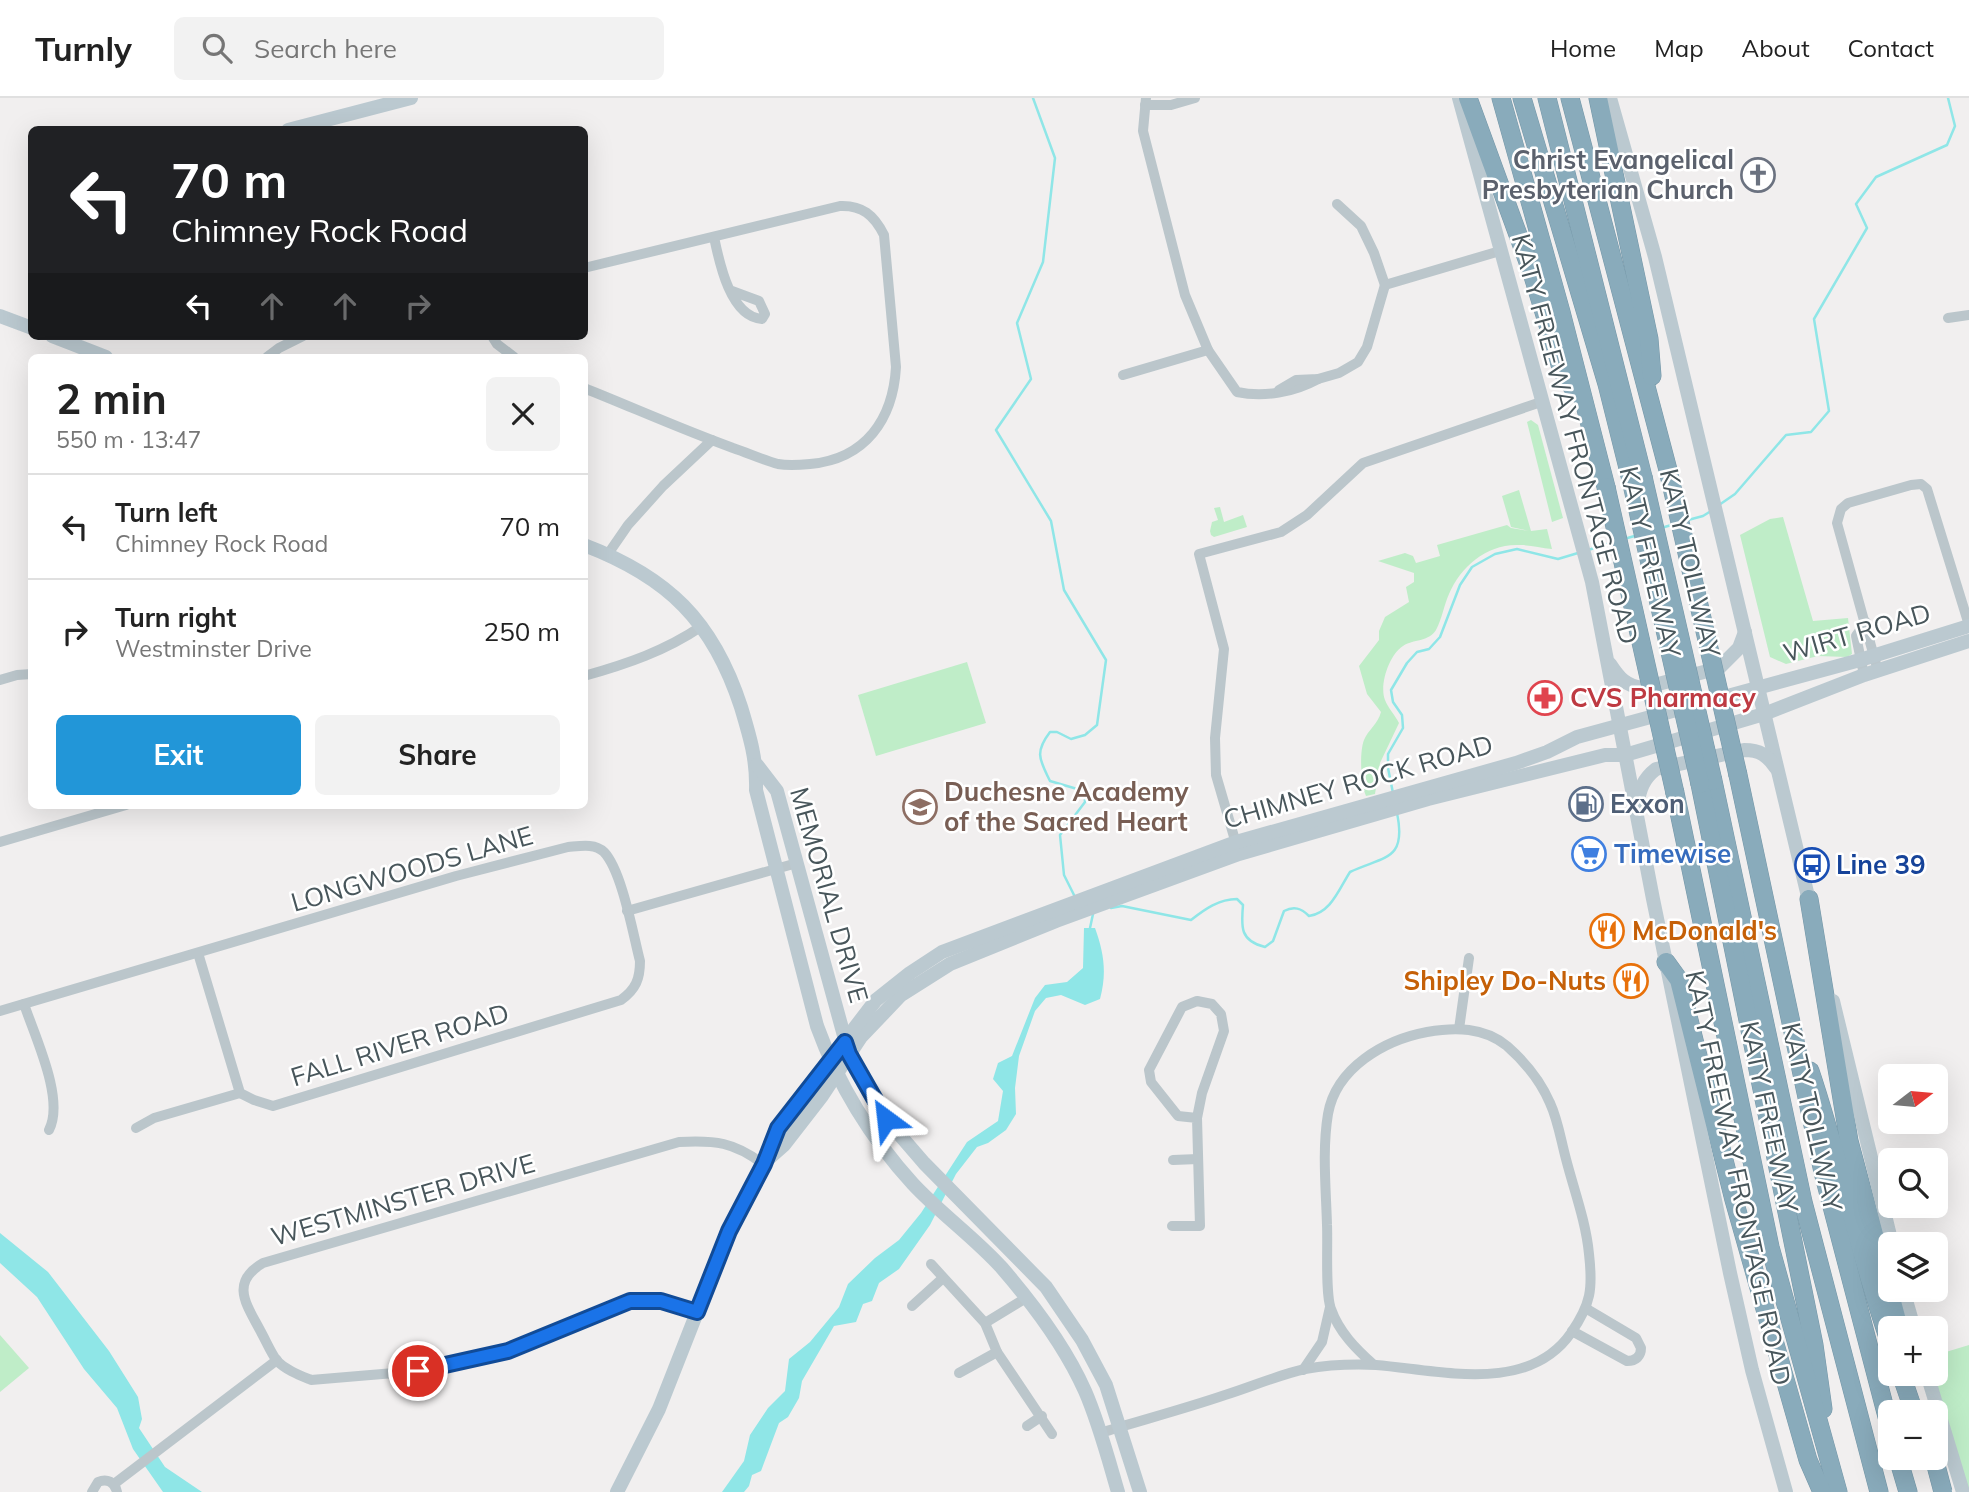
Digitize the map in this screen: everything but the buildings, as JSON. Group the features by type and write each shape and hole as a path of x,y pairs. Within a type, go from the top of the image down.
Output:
{"highway":[{"path":"1468,98 1532,273 1562,371 1586,407"},
{"name":"KATY FREEWAY","path":"1501,98 1586,407 1675,793 1770,1247 1831,1487"},
{"name":"KATY TOLLWAY","path":"1522,98 1637,478"},
{"name":"KATY TOLLWAY","path":"1547,98 1798,1178 1840,1350 1879,1492"},
{"name":"KATY FREEWAY","path":"1570,98 1668,470 1738,775 1829,1196 1883,1400"},
{"path":"1598,98 1649,339 1657,425"},
{"name":"KATY TOLLWAY","path":"1707,783 1759,1076"},
{"path":"1809,899 1849,1142 1896,1316"},
{"path":"1666,962 1679,980 1734,1200 1808,1460 1831,1487"},
{"path":"1784,993 1824,1112 1881,1316"},
{"path":"1759,1076 1814,1345 1831,1487"},
{"path":"1759,1076 1867,1492"},
{"path":"1902,1470 1908,1492"},
{"path":"1937,1470 1943,1488"}],"main road":[{"path":"303,126 411,98"},
{"name":"KATY FREEWAY FRONTAGE ROAD","path":"1459,98 1592,582 1730,1273 1752,1370 1786,1492"},
{"path":"1610,98 1655,257 1704,454 1889,1232"},
{"path":"0,316 28,326"},
{"path":"62,340 98,354"},
{"name":"MEMORIAL DRIVE","path":"588,546 608,554 659,583 702,626 724,663 757,765 756,790 817,1026 834,1067 862,1117 913,1184 1000,1266 1070,1361 1086,1392 1118,1492"},
{"name":"WIRT ROAD","path":"1620,727 1867,658 1969,626"},
{"path":"1607,659 1624,682 1643,688 1719,668 1739,648 1745,632"},
{"name":"WIRT ROAD","path":"1625,755 1764,715 1871,673 1969,641"},
{"name":"CHIMNEY ROCK ROAD","path":"617,1492 659,1409 729,1231 764,1164 784,1145 876,1000 909,973 942,951 984,942 1238,848 1498,774 1577,737 1620,727"},
{"path":"1636,809 1643,782 1656,769 1744,750 1758,750 1769,758 1777,769"},
{"name":"CHIMNEY ROCK ROAD","path":"1498,774 1553,770 1605,755 1625,755"},
{"name":"MEMORIAL DRIVE","path":"757,765 778,791 847,1048 886,1119 924,1163 1046,1287 1068,1319 1106,1385 1140,1492"},
{"path":"1931,1386 1963,1492"}],"street":[{"path":"1195,98 1171,104 1145,102 1143,131 1182,283 1209,350 1237,392 1254,395 1299,389 1358,362 1367,347 1385,285 1361,226 1337,204"},
{"path":"588,267 840,206 855,206 872,216 884,235 896,367 895,386 889,409 868,438 855,449 830,462 796,466 779,464 712,440 588,390"},
{"path":"714,237 719,263 732,291"},
{"path":"1385,285 1500,251"},
{"path":"1948,318 1969,315"},
{"path":"271,354 295,340"},
{"path":"494,340 510,354"},
{"path":"1123,375 1209,350"},
{"path":"1238,848 1216,775 1215,738 1224,649 1199,554 1281,532 1307,516 1363,463 1541,402"},
{"path":"608,554 628,525 663,486 712,440"},
{"path":"1871,673 1867,658 1866,622 1837,523 1840,509 1848,503 1921,484 1931,496 1969,626"},
{"path":"588,675 638,661 664,650 702,626"},
{"path":"0,680 28,674"},
{"path":"0,842 93,809"},
{"name":"LONGWOODS LANE","path":"0,1011 456,876 568,847 586,845 603,850 615,869 628,911"},
{"path":"628,911 797,863"},
{"name":"FALL RIVER ROAD","path":"240,1093 273,1106 621,1000 638,983 640,974 640,961 628,911"},
{"path":"136,1128 155,1118 240,1093 198,953"},
{"path":"1459,1029 1469,958"},
{"path":"1172,1226 1200,1226 1197,1118 1202,1093 1224,1031 1221,1014 1212,1004 1197,1001 1182,1007 1149,1070 1151,1082 1161,1098 1178,1116 1197,1118"},
{"path":"24,1004 54,1093 55,1118 49,1130"},
{"path":"1100,1433 1303,1370 1341,1365 1374,1365 1464,1374 1496,1374 1523,1368 1567,1339 1587,1308 1591,1270 1588,1242 1550,1104 1533,1073 1507,1046 1491,1036 1475,1030 1459,1029 1419,1034 1391,1043 1352,1068 1339,1087 1328,1112 1326,1142 1330,1307 1322,1342 1303,1370"},
{"name":"WESTMINSTER DRIVE","path":"697,1312 661,1301 630,1301 508,1351 418,1371 311,1380 296,1374 277,1360 246,1304 243,1290 244,1279 263,1263 679,1142 704,1140 723,1143 744,1149 764,1164"},
{"path":"1173,1160 1198,1159"},
{"path":"931,1264 985,1323 997,1352 1052,1434"},
{"path":"912,1306 943,1278"},
{"path":"985,1323 1026,1298"},
{"path":"1330,1307 1349,1341 1374,1365"},
{"path":"1572,1331 1628,1361 1640,1355 1642,1348 1636,1338 1587,1308"},
{"path":"959,1373 997,1352"},
{"path":"92,1492 94,1485 102,1480 118,1485 180,1433 277,1360"},
{"path":"1027,1426 1042,1416"}],"green space":[{"path":"1531,420 1538,425 1563,518 1552,522 1527,422"},
{"path":"1519,490 1531,531 1547,529 1552,549 1508,545 1477,558 1454,584 1433,634 1403,646 1393,656 1384,679 1383,694 1399,723 1380,763 1375,794 1366,796 1361,768 1362,746 1381,712 1367,694 1359,666 1379,640 1379,631 1385,617 1409,602 1406,587 1414,582 1414,573 1378,561 1405,553 1413,556 1416,563 1440,556 1437,545 1507,525 1511,528 1529,531 1511,527 1502,496"},
{"path":"1220,507 1224,522 1243,515 1247,527 1214,537 1211,535 1212,522 1218,520 1214,508"},
{"path":"1783,517 1813,621 1848,618 1852,654 1847,657 1818,656 1786,664 1770,657 1740,535 1770,519"},
{"path":"967,662 986,723 876,756 858,695"},
{"path":"0,1335 29,1368 0,1392"},
{"path":"1969,1345 1969,1492 1948,1433 1948,1400 1936,1400 1931,1386 1948,1386 1948,1351"}],"water":[{"path":"1084,928 1095,928 1101,946 1104,972 1100,999 1085,1005 1061,995 1046,998 1035,1011 1019,1056 1015,1088 1016,1114 1006,1130 988,1143 977,1147 956,1174 930,1225 899,1269 879,1283 872,1301 863,1304 856,1322 834,1326 802,1381 799,1398 788,1417 779,1423 761,1471 752,1475 744,1492 722,1492 744,1461 750,1435 768,1408 785,1391 789,1359 810,1342 839,1307 848,1284 899,1240 921,1213 967,1142 998,1121 1003,1091 993,1079 998,1063 1012,1056 1035,998 1045,985 1067,982 1083,968"},
{"path":"0,1233 48,1272 109,1351 138,1397 142,1419 139,1428 165,1467 202,1492 163,1492 133,1449 117,1408 84,1369 37,1297 0,1263"}],"waterway":[{"path":"1033,98 1055,158 1043,262 1017,323 1031,379 996,430 1051,521 1064,590 1106,660 1097,725 1085,735 1071,739 1057,732 1050,732 1040,751 1041,762 1050,781 1084,791 1085,802 1060,835 1064,875 1075,897"},
{"path":"1719,505 1735,494 1786,435 1811,432 1829,411 1814,319 1867,228 1856,204 1876,177 1947,145 1955,126 1948,98"},
{"path":"1688,520 1711,511"},
{"path":"1661,528 1675,524"},
{"path":"1624,539 1638,535"},
{"path":"1588,550 1611,543"},
{"path":"1393,793 1388,754 1403,728 1402,715 1393,702 1391,690 1417,652 1429,649 1440,637 1460,585 1472,567 1495,554 1517,549 1558,559 1578,553"},
{"path":"1111,908 1122,906 1191,920 1218,903 1237,899 1243,905 1244,932 1251,941 1265,947 1273,941 1284,911 1294,908 1309,916 1317,914 1334,899 1350,872 1382,859 1395,849 1399,840 1397,813"},
{"path":"1090,928 1093,914"}],"place":[{"name":"Christ Evangelical Presbyterian Church","path":"1758,175"},
{"name":"CVS Pharmacy","path":"1545,698"},
{"name":"Exxon","path":"1586,804"},
{"name":"Duchesne Academy of the Sacred Heart","path":"920,807"},
{"name":"Timewise","path":"1589,854"},
{"name":"Line 39","path":"1812,865"},
{"name":"McDonald's","path":"1607,931"},
{"name":"Shipley Do-Nuts","path":"1631,981"}],"route":[{"path":"418,1371 508,1351 630,1301 649,1299 697,1312 729,1231 764,1164 778,1128 845,1042 849,1054 886,1119"}]}
